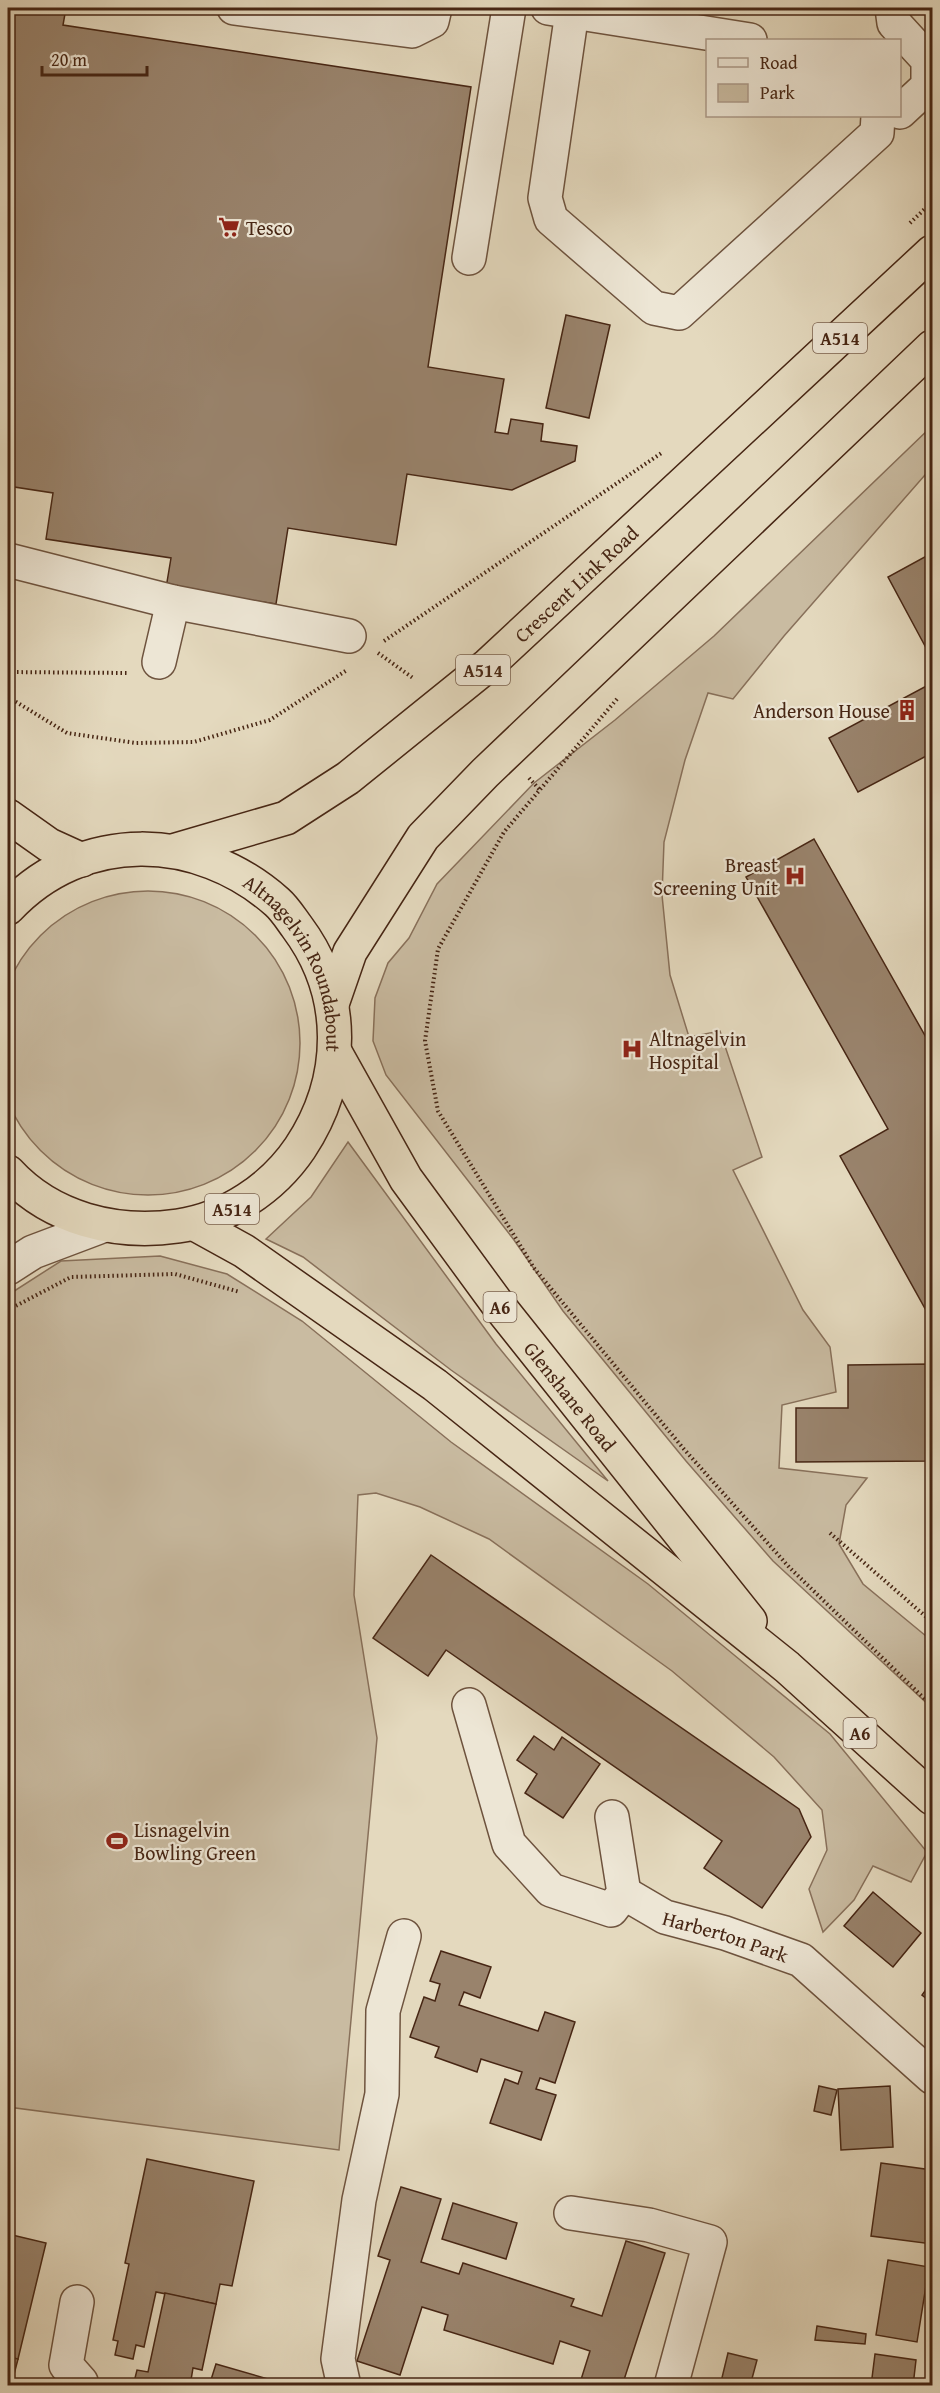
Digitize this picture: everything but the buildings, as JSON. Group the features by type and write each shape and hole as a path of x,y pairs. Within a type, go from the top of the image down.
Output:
{"highway":[{"name":"Crescent Link Road","path":"176,850 286,818 348,778 488,665 933,252"},
{"name":"A514","path":"332,1004 350,952 423,837 536,724 933,347"},
{"path":"8,816 49,845 82,860"},
{"name":"Altnagelvin Roundabout","path":"8,908 25,890 82,860 118,849 176,850 231,869 279,903 313,950 332,1004 335,1052 328,1091 314,1127 292,1160 264,1188 231,1209 195,1224 148,1230 102,1226 58,1211 20,1185 8,1172"},
{"name":"Glenshane Road","path":"335,1052 413,1188 500,1306 787,1667"},
{"name":"Glenshane Road","path":"195,1224 244,1251 435,1385 787,1667 933,1798"}],"street":[{"path":"234,8 412,32 432,21 435,8"},
{"path":"470,258 509,8"},
{"path":"892,8 894,23 928,60 928,86 901,111"},
{"path":"744,39 560,10 545,198 551,219 654,308 679,313 877,133 879,117"},
{"path":"8,560 359,650"},
{"path":"159,662 173,603"},
{"path":"8,1268 33,1252 102,1226"},
{"path":"469,1706 509,1844 551,1890 611,1910 624,1893 612,1817"},
{"name":"Harberton Park","path":"624,1893 665,1917 725,1933 801,1960 933,2077"},
{"path":"344,2385 338,2359 359,2200 382,2094 383,2011 404,1936"},
{"path":"571,2213 649,2225 710,2242 671,2385"},
{"path":"77,2302 66,2365 81,2385"}],"path":[{"path":"907,226 933,202"},
{"path":"382,642 664,451"},
{"path":"8,697 67,733 135,743 194,742 270,720 359,650 413,678"},
{"path":"8,672 134,674 159,662"},
{"path":"540,790 504,832 438,949 424,1041 438,1112 534,1268 675,1439 789,1567 933,1706"},
{"path":"8,1310 71,1277 175,1274 244,1294"},
{"path":"831,1533 933,1622"}],"green space":[{"path":"932,426 932,467 784,636 733,699 708,693 685,760 664,842 662,895 670,975 689,1037 720,1031 762,1157 733,1170 803,1310 830,1347 836,1392 782,1405 779,1468 867,1478 846,1505 839,1544 863,1584 932,1641 932,1708 773,1561 686,1461 563,1311 514,1240 386,1075 373,1041 375,998 388,963 409,938 437,884 534,783 615,720 714,636"},
{"path":"148,891 178,894 206,903 232,917 255,936 282,971 293,999 299,1028 297,1073 288,1101 274,1127 255,1150 232,1169 206,1183 178,1192 148,1195 118,1192 76,1177 41,1150 22,1127 8,1101 -1,1073 -1,1013 14,971 41,936 64,917 90,903 118,894"},
{"path":"348,1142 496,1344 608,1481 451,1370 303,1257 266,1239 311,1197"},
{"path":"160,1256 227,1274 302,1321 451,1442 648,1584 830,1734 927,1852 911,1882 873,1866 854,1900 823,1932 809,1889 827,1850 822,1810 774,1757 672,1671 489,1539 420,1507 376,1493 358,1495 354,1595 377,1738 339,2150 8,2107 8,1295 61,1261"}],"place":[{"name":"Tesco","path":"229,227"},
{"name":"Anderson House","path":"907,710"},
{"name":"Breast Screening Unit","path":"795,876"},
{"name":"Altnagelvin Hospital","path":"632,1049"},
{"name":"Lisnagelvin Bowling Green","path":"117,1841"}]}
